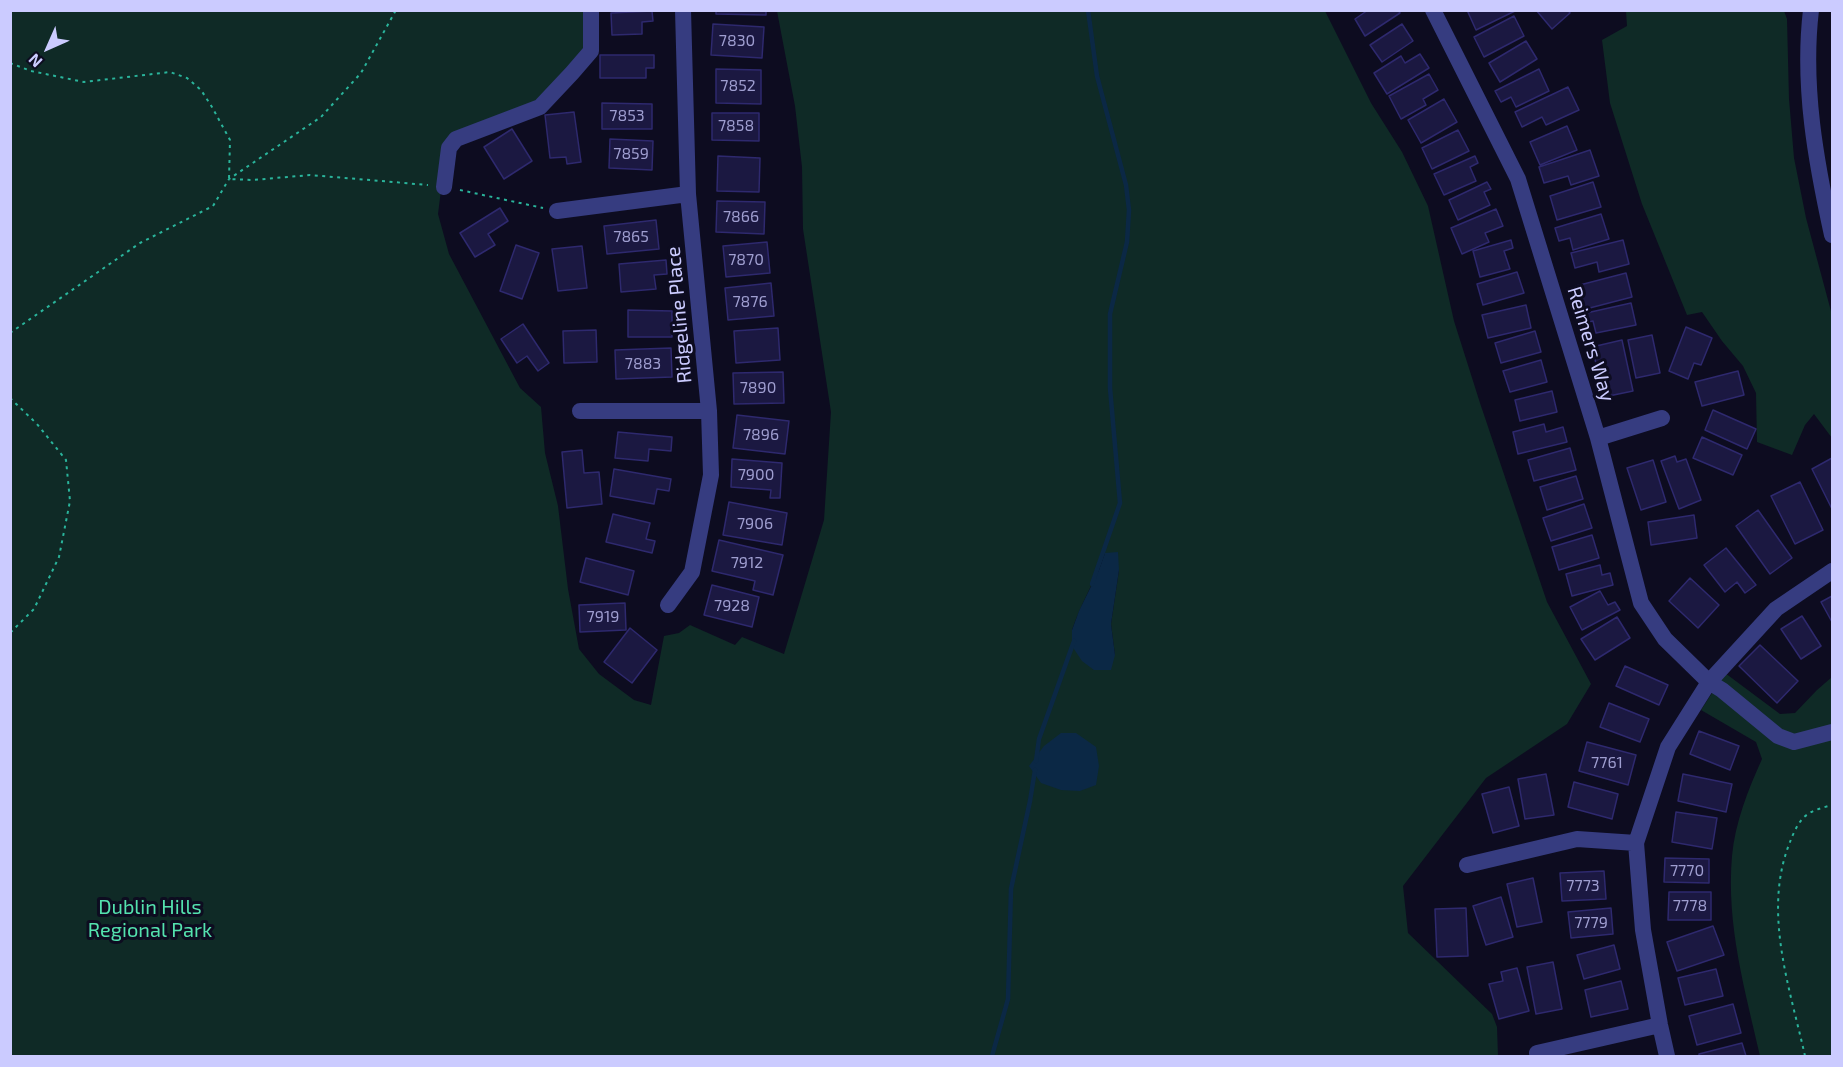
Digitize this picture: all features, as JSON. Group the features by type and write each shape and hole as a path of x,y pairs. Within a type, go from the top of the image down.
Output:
{"street":[{"path":"444,187 449,148 456,139 540,107 591,51 591,10"},
{"name":"Ridgeline Place","path":"668,605 692,572 711,475 709,411 688,194 682,10"},
{"name":"Reimers Way","path":"1433,10 1518,179 1598,438 1641,603 1665,639 1709,682 1778,736 1794,742 1833,732"},
{"path":"1811,10 1810,103 1817,163 1833,235"},
{"path":"557,211 688,194"},
{"path":"580,411 709,411"},
{"path":"1598,438 1662,418"},
{"path":"1667,1056 1659,1025 1643,930 1636,843 1668,747 1709,682 1776,609 1833,571"},
{"path":"1467,865 1577,839 1636,843"},
{"path":"1537,1053 1659,1025"}],"path":[{"path":"10,333 140,243 213,206 229,179 321,117 361,73 396,10"},
{"path":"10,63 31,71 84,82 170,72 187,78 201,90 230,140 229,179"},
{"path":"229,179 253,180 310,175 444,187 557,211"},
{"path":"10,398 37,424 66,460 70,501 59,557 34,609 10,633"},
{"path":"1805,1056 1784,965 1779,931 1778,907 1782,867 1793,834 1803,818 1818,808 1833,805"}],"green space":[{"name":"Dublin Hills Regional Park","path":"10,11 589,11 590,48 536,104 446,150 438,214 449,254 520,388 541,407 545,453 558,506 568,589 579,649 599,674 634,700 651,705 664,636 679,633 690,625 735,645 742,637 784,654 824,520 831,412 803,229 802,167 795,106 777,11 1325,11 1371,103 1402,152 1428,206 1454,321 1547,602 1591,684 1567,724 1486,778 1403,886 1408,933 1492,1014 1497,1027 1498,1056 11,1056","holes":["1105,553 1119,570 1111,624 1115,655 1072,630"]},
{"path":"1626,11 1784,11 1787,19 1789,99 1794,158 1806,218 1832,315 1832,438 1814,414 1805,425 1792,455 1757,442 1756,393 1743,366 1702,312 1687,315 1642,204 1610,103 1602,40 1627,26"},
{"path":"1725,673 1780,714 1795,713 1832,677 1832,1056 1760,1056 1738,957 1731,882 1732,856 1739,819 1762,759 1756,742 1701,710"}],"water":[{"path":"1118,552 1119,570 1111,624 1115,655 1111,670 1094,670 1082,661 1072,646 1072,630 1105,553"},
{"path":"1061,733 1076,733 1096,747 1099,766 1096,785 1080,791 1061,790 1041,783 1029,766 1044,746"}],"building":[{"path":"716,10 766,10 766,15 716,14"},
{"path":"1368,10 1398,10 1400,13 1365,36 1355,19"},
{"path":"1467,10 1517,10 1476,30"},
{"path":"1536,10 1568,10 1570,13 1552,29"},
{"path":"652,11 653,21 642,22 642,34 612,35 611,13"},
{"path":"1514,16 1524,36 1484,57 1474,37"},
{"path":"713,24 764,27 762,58 711,55"},
{"path":"1402,24 1413,41 1382,62 1370,45"},
{"path":"1526,41 1537,59 1500,82 1489,63"},
{"path":"1420,54 1429,68 1387,94 1374,73 1401,56 1405,63"},
{"path":"600,55 654,55 654,68 646,68 646,78 600,78"},
{"path":"716,69 761,70 761,104 716,103"},
{"path":"1539,69 1549,91 1516,107 1511,97 1501,102 1495,91"},
{"path":"1429,74 1438,90 1423,99 1426,105 1401,119 1389,96"},
{"path":"1568,87 1579,110 1546,125 1542,117 1522,127 1515,112"},
{"path":"1444,99 1457,122 1421,143 1408,120"},
{"path":"602,103 652,104 652,129 602,129"},
{"path":"574,112 581,162 567,164 566,157 550,158 545,115"},
{"path":"712,113 759,113 759,141 712,140"},
{"path":"1567,126 1577,150 1540,165 1530,142"},
{"path":"512,129 532,161 504,179 484,147"},
{"path":"1458,130 1469,151 1432,169 1422,148"},
{"path":"610,139 653,141 652,170 609,168"},
{"path":"1590,150 1599,176 1571,185 1568,176 1544,183 1539,167"},
{"path":"718,156 760,158 759,192 717,191"},
{"path":"1475,156 1478,163 1470,167 1476,181 1444,195 1434,174"},
{"path":"1487,182 1491,189 1484,192 1490,205 1458,220 1449,200"},
{"path":"1593,182 1601,207 1557,220 1550,196"},
{"path":"717,201 765,202 764,234 716,232"},
{"path":"500,208 508,221 488,234 495,245 475,257 460,233"},
{"path":"1496,209 1503,226 1485,233 1489,242 1462,254 1451,228"},
{"path":"1601,214 1609,239 1573,250 1570,238 1559,241 1555,228"},
{"path":"656,220 659,249 607,254 604,226"},
{"path":"1511,240 1513,248 1504,251 1510,269 1480,277 1473,251"},
{"path":"1623,240 1629,264 1599,272 1597,262 1575,268 1571,253"},
{"path":"767,242 770,273 726,277 723,246"},
{"path":"516,245 539,253 522,299 500,291"},
{"path":"582,246 587,288 558,291 552,249"},
{"path":"666,260 667,274 654,275 656,289 621,292 619,264"},
{"path":"1517,272 1524,293 1483,305 1477,284"},
{"path":"1626,273 1632,297 1582,310 1576,286"},
{"path":"771,283 774,316 728,320 725,288"},
{"path":"1631,303 1636,325 1596,333 1593,321 1584,323 1582,314"},
{"path":"1526,305 1531,328 1488,338 1482,315"},
{"path":"628,310 672,311 672,337 628,337"},
{"path":"523,324 549,363 538,371 527,356 517,363 501,339"},
{"path":"1686,327 1712,338 1701,365 1694,363 1688,379 1669,371"},
{"path":"778,328 780,360 736,363 734,331"},
{"path":"596,330 597,362 564,363 563,331"},
{"path":"1535,331 1541,352 1501,363 1495,343"},
{"path":"1652,335 1660,373 1636,378 1628,340"},
{"path":"1622,340 1633,391 1604,397 1592,347"},
{"path":"671,348 672,377 616,379 615,350"},
{"path":"1541,360 1547,382 1510,392 1503,371"},
{"path":"1738,371 1744,395 1702,406 1695,382"},
{"path":"783,372 784,403 734,404 733,373"},
{"path":"1552,391 1557,412 1520,421 1515,400"},
{"path":"1713,410 1756,429 1747,449 1705,430"},
{"path":"737,415 789,421 785,454 733,448"},
{"path":"1544,424 1546,432 1563,427 1567,442 1518,454 1513,432"},
{"path":"618,432 672,437 671,451 649,449 648,461 615,458"},
{"path":"1702,437 1742,455 1733,475 1693,458"},
{"path":"1570,448 1576,470 1534,481 1528,460"},
{"path":"582,450 584,473 599,472 602,504 567,508 562,452"},
{"path":"1675,456 1677,462 1686,459 1701,500 1679,509 1661,461"},
{"path":"1832,458 1832,509 1812,469"},
{"path":"732,459 782,463 780,498 770,498 771,490 731,487"},
{"path":"1653,460 1666,502 1641,510 1627,468"},
{"path":"614,469 671,479 669,491 657,489 654,504 610,496"},
{"path":"1576,476 1583,499 1547,510 1540,487"},
{"path":"1800,482 1823,530 1795,544 1771,496"},
{"path":"729,502 787,513 782,545 723,535"},
{"path":"1584,504 1592,528 1551,541 1543,518"},
{"path":"1758,510 1792,558 1770,574 1736,526"},
{"path":"613,514 650,523 646,539 655,541 652,553 606,542"},
{"path":"1694,515 1697,538 1651,545 1648,522"},
{"path":"1592,535 1599,558 1559,570 1552,547"},
{"path":"719,540 783,555 773,595 753,590 755,581 712,571"},
{"path":"1726,548 1756,585 1745,593 1737,582 1725,592 1704,565"},
{"path":"586,558 634,571 628,595 580,582"},
{"path":"1600,565 1602,575 1610,573 1613,585 1572,596 1566,574"},
{"path":"1690,578 1719,605 1698,628 1669,601"},
{"path":"712,585 759,597 752,627 704,615"},
{"path":"1600,591 1608,605 1615,602 1620,610 1582,630 1570,607"},
{"path":"1832,596 1832,622 1821,602"},
{"path":"625,603 626,630 580,632 579,605"},
{"path":"1802,616 1821,646 1801,659 1781,629"},
{"path":"1617,617 1630,638 1595,660 1581,639"},
{"path":"630,628 657,650 632,683 604,662"},
{"path":"1760,645 1798,681 1777,703 1739,666"},
{"path":"1625,666 1668,685 1659,705 1616,686"},
{"path":"1609,703 1649,719 1640,742 1600,727"},
{"path":"1699,731 1739,746 1730,770 1690,754"},
{"path":"1587,742 1636,755 1628,785 1579,771"},
{"path":"1546,774 1554,815 1525,819 1518,779"},
{"path":"1683,774 1732,784 1726,812 1678,801"},
{"path":"1574,782 1618,794 1612,819 1568,807"},
{"path":"1509,787 1519,826 1493,833 1482,794"},
{"path":"1676,812 1717,818 1712,849 1672,842"},
{"path":"1665,858 1709,859 1709,883 1664,882"},
{"path":"1604,871 1606,899 1562,901 1560,873"},
{"path":"1533,878 1542,922 1517,927 1507,884"},
{"path":"1669,892 1711,892 1711,920 1668,920"},
{"path":"1501,897 1513,937 1486,945 1473,906"},
{"path":"1466,908 1468,956 1437,957 1435,909"},
{"path":"1611,908 1613,934 1571,938 1568,912"},
{"path":"1713,926 1724,955 1677,971 1667,942"},
{"path":"1614,945 1620,969 1584,979 1577,955"},
{"path":"1553,962 1562,1009 1536,1014 1527,967"},
{"path":"1517,968 1529,1011 1499,1019 1489,984 1503,981 1501,972"},
{"path":"1716,969 1723,996 1685,1005 1678,978"},
{"path":"1621,981 1628,1009 1591,1017 1585,990"},
{"path":"1733,1004 1741,1033 1697,1045 1689,1016"},
{"path":"1742,1043 1746,1056 1699,1056 1699,1054"}],"waterway":[{"path":"1088,10 1097,76 1126,185 1129,210 1127,242 1110,314 1110,388 1120,503 1092,584"},
{"path":"1036,761 1039,739 1074,641"},
{"path":"992,1056 1008,999 1011,889 1035,770"}]}
